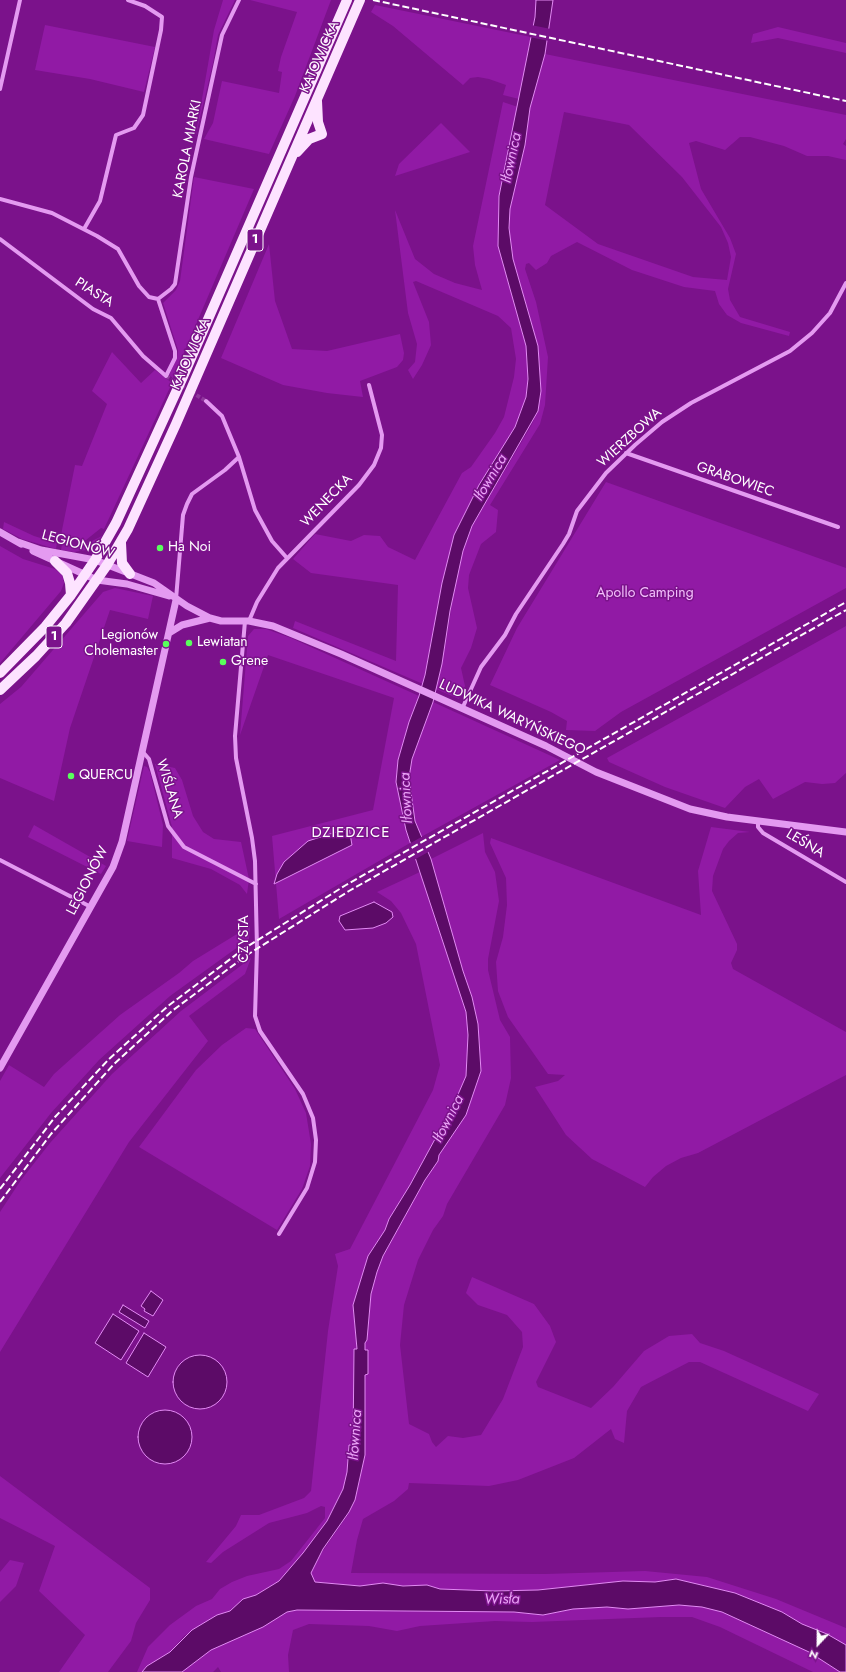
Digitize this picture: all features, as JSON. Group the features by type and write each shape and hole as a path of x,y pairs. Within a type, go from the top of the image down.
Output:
{"main road":[{"name":"KATOWICKA","path":"0,673 45,627 71,595 86,574 116,522 164,419 347,0"},
{"name":"KATOWICKA","path":"0,690 55,636 98,580 121,543 173,431 360,0"},
{"path":"290,162 309,139 322,134 318,122 317,98"},
{"path":"121,543 122,563 130,574"},
{"path":"55,561 67,573 71,595"}],"street":[{"path":"0,89 20,0"},
{"path":"84,228 94,212 105,187 116,135 134,128 143,115 161,30 162,17 145,6 128,0"},
{"name":"KAROLA MIARKI","path":"158,299 175,284 191,177 222,35 239,0"},
{"path":"0,199 52,213 84,228 118,249 138,286 149,296 158,299"},
{"name":"PIASTA","path":"0,239 93,309 112,318 143,356 166,376 175,358 175,351 158,299"},
{"name":"WIERZBOWA","path":"462,709 481,667 505,635 516,614 563,544 577,511 606,473 662,422 690,403 790,351 812,333 830,313 846,283"},
{"name":"WENECKA","path":"247,621 271,577 286,558 359,485 374,465 381,448 382,435 369,385"},
{"path":"206,401 222,416 239,457 254,510 272,541 286,558"},
{"name":"GRABOWIEC","path":"626,454 838,527"},
{"path":"175,598 183,515 187,504 192,494 239,457"},
{"name":"LEGIONÓW","path":"0,532 55,561 98,580 127,584 175,598"},
{"name":"LEGIONÓW","path":"18,542 52,552 94,560 154,583 175,598"},
{"name":"LEGIONÓW","path":"0,1068 113,867 122,842 169,633 175,598"},
{"name":"LUDWIKA WARYŃSKIEGO","path":"175,598 210,618 221,621 247,621 273,626 554,750 596,772 690,809 758,822 846,832"},
{"path":"169,633 182,625 210,618"},
{"name":"CZYSTA","path":"247,621 235,736 236,758 252,838 256,884 257,948 255,1016 260,1031 303,1094 313,1118 316,1140 315,1162 307,1188 278,1234"},
{"name":"WIŚLANA","path":"142,751 149,759 168,826 184,847 256,884"},
{"name":"LEŚNA","path":"758,822 758,828 763,833 846,882"},
{"path":"0,860 91,907"}],"green space":[{"path":"223,0 235,0 218,35 195,139 214,30"},
{"path":"250,0 331,0 295,96 269,154 204,139 213,123 222,81 279,93 282,72 278,71 281,57 297,12"},
{"path":"375,5 531,37 519,99 503,95 506,85 489,79 478,77 470,78 463,85 393,26 371,12"},
{"path":"45,25 155,47 144,92 90,79 35,70"},
{"path":"778,27 846,43 846,53 778,38 751,43 753,34"},
{"path":"545,54 846,115 846,139 843,144 846,146 846,160 828,156 807,156 784,146 750,137 740,137 725,150 696,141 689,143 701,189 730,238 736,254 728,289 730,300 740,317 790,332 789,336 741,323 727,315 719,304 715,291 684,287 632,270 577,242 551,256 547,263 536,270 529,263 526,264 525,269 536,302 548,357 545,405 540,424 490,505 498,510 496,532 481,544 469,575 468,588 477,628 471,648 461,668 465,686 459,699 436,689 446,642 457,572 472,526 531,426 538,411 541,391 538,346 513,259 509,228 510,209 525,145 530,108","holes":["564,112 629,125 682,177 721,227 728,243 731,257 727,280 693,277 598,244 545,205"]},
{"path":"503,102 518,107 499,196 498,246 526,346 528,379 526,397 515,427 479,485 454,535 442,583 423,684 293,628 295,621 396,661 398,585 311,573 293,559 315,534 351,541 364,535 380,536 388,547 415,560 462,473 471,467 495,433 504,417 514,377 516,359 511,328 498,316 416,281 413,282 429,322 431,345 422,365 413,379 408,370 415,362 417,344 408,313 395,210 415,259 434,274 455,283 482,290 475,265 473,246"},
{"path":"441,123 470,152 395,176 399,164"},
{"path":"194,177 254,189 173,378 169,375 177,358 178,350 163,303 176,290 180,281"},
{"path":"269,244 275,301 292,349 327,351 400,334 404,353 403,360 397,367 360,381 363,397 327,393 283,385 221,358"},
{"path":"112,352 141,383 155,370 172,383 104,529 101,528 86,540 60,540 75,465 82,466 107,404 92,391"},
{"name":"Apollo Camping","path":"606,482 846,568 846,588 621,712 595,731 566,730 567,721 551,712 490,685 517,628"},
{"path":"4,522 34,536 57,543 56,549 22,539 3,529"},
{"path":"102,536 92,547 86,550 74,552 61,550 62,544 86,544"},
{"path":"0,546 23,559 55,569 62,575 64,583 61,591 0,663"},
{"path":"115,588 153,596 148,619 110,610 70,728 54,801 0,778 0,704 21,687 103,592"},
{"path":"846,626 846,773 835,783 822,784 805,782 773,799 759,779 745,787 725,808 665,787 609,762 607,758"},
{"path":"254,629 266,629 291,638 419,696 409,722 398,760 396,782 410,843 279,919 272,836 373,810 394,698 268,655 240,735 248,636"},
{"path":"433,702 560,760 421,837 415,821 409,778 412,759"},
{"path":"155,764 175,768 182,780 193,816 203,832 214,839 241,842 249,879 247,894 240,885 211,869 172,858 172,827"},
{"path":"144,766 147,767 150,772 163,825 162,847 127,841"},
{"path":"34,825 106,866 101,874 28,837"},
{"path":"711,827 750,832 738,833 729,841 723,849 713,876 712,891 737,944 737,950 731,963 733,969 846,1032 846,1075 698,1153 681,1158 666,1166 653,1177 645,1187 592,1159 566,1135 535,1087 558,1081 565,1075 548,1074 508,1017 498,991 496,962 503,937 507,905 506,878 490,843 491,838 701,915 698,871"},
{"path":"483,833 485,852 495,872 499,901 488,959 488,970 500,1020 510,1037 511,1078 505,1105 447,1204 443,1216 433,1230 418,1260 404,1305 400,1345 409,1424 429,1434 436,1447 448,1436 463,1438 481,1435 503,1399 523,1347 522,1332 507,1315 478,1305 466,1293 472,1277 534,1304 550,1326 556,1342 536,1382 538,1387 591,1408 613,1387 644,1351 669,1336 692,1334 700,1343 724,1351 819,1394 808,1411 700,1362 689,1362 641,1387 627,1411 624,1443 615,1439 611,1429 574,1458 518,1480 489,1486 409,1483 408,1489 394,1501 363,1519 357,1540 351,1573 545,1574 645,1571 707,1577 776,1599 846,1628 846,1645 827,1634 802,1624 782,1612 735,1593 676,1579 655,1582 623,1581 538,1590 494,1591 440,1589 427,1585 360,1586 315,1582 313,1579 311,1572 316,1561 349,1513 355,1500 365,1455 365,1375 368,1374 368,1351 365,1350 365,1342 367,1340 371,1294 377,1272 383,1257 425,1180 438,1161 439,1155 466,1115 481,1071 478,1024 472,997 463,971 431,859"},
{"path":"420,872 466,1012 468,1035 466,1076 453,1106 410,1185 389,1219 385,1230 368,1256 353,1305 357,1349 354,1349 353,1446 349,1445 347,1472 343,1489 327,1521 303,1553 279,1581 256,1595 246,1598 230,1611 217,1615 184,1636 170,1652 147,1666 142,1672 137,1672 148,1647 170,1625 196,1606 212,1599 220,1589 232,1582 247,1576 279,1569 291,1561 325,1518 325,1507 321,1506 307,1513 269,1523 223,1552 211,1563 206,1562 236,1526 241,1515 259,1515 304,1498 311,1491 328,1331 338,1266 335,1254 350,1249 433,1090 440,1065 416,944 401,913 391,901 377,892"},
{"path":"250,926 249,939 170,996 99,1060 51,1113 0,1178 0,1081 9,1065 44,1087 54,1074 120,1015 179,973 193,961"},
{"path":"251,958 245,974 189,1016 208,1041 129,1142 0,1352 0,1212 21,1180 50,1143 112,1074 181,1011"},
{"path":"246,1028 255,1029 295,1089 306,1113 311,1144 310,1166 302,1189 277,1230 139,1147 196,1070 222,1045"},
{"path":"0,1476 150,1588 150,1600 136,1623 131,1641 108,1672 59,1672 85,1635 39,1591 55,1546 0,1518"},
{"path":"10,1560 24,1563 16,1586 0,1602 0,1572"},
{"path":"679,1605 702,1607 722,1612 809,1652 840,1672 813,1672 720,1627 692,1617 661,1617 532,1622 495,1621 420,1626 397,1631 369,1626 309,1624 293,1630 288,1655 289,1672 221,1672 218,1667 213,1672 182,1672 211,1650 287,1612 297,1610 514,1612 543,1615 573,1609 607,1607 628,1609"}],"water":[{"path":"536,0 553,0 545,54 530,108 525,145 510,209 509,228 513,259 538,346 541,391 538,411 472,526 463,551 450,611 442,664 433,702 412,759 409,778 415,821 431,859 463,971 472,997 478,1024 481,1071 466,1115 439,1155 438,1161 425,1180 383,1256 377,1272 371,1294 367,1340 365,1343 365,1350 368,1350 368,1374 365,1375 365,1455 355,1500 349,1512 323,1549 311,1573 315,1582 360,1586 383,1583 403,1586 427,1585 440,1589 494,1591 538,1590 623,1581 655,1582 676,1579 735,1593 782,1612 802,1624 827,1634 846,1645 846,1672 840,1672 809,1652 722,1612 702,1607 679,1605 628,1609 607,1607 573,1609 543,1615 514,1612 297,1610 287,1612 263,1627 211,1650 182,1672 142,1672 147,1666 170,1652 192,1630 217,1615 230,1611 243,1599 256,1595 279,1581 303,1553 327,1521 343,1489 347,1472 349,1445 353,1445 354,1349 357,1349 353,1305 368,1256 385,1230 389,1219 410,1185 453,1106 466,1076 468,1035 466,1012 406,830 396,782 398,760 425,675 442,583 454,535 479,485 515,427 526,397 528,379 526,346 498,246 499,196 535,17"},
{"path":"349,828 352,845 274,884 277,874 284,862 308,841"},
{"path":"374,902 392,912 393,917 386,923 373,928 345,930 339,921 340,916"},
{"path":"151,1291 163,1300 153,1316 144,1311 145,1309 141,1306"},
{"path":"123,1305 149,1321 145,1328 119,1312"},
{"path":"113,1314 139,1331 121,1360 95,1343"},
{"path":"144,1333 166,1347 148,1377 126,1363"},
{"path":"200,1355 210,1357 219,1363 225,1372 227,1382 225,1392 219,1401 210,1407 200,1409 190,1407 181,1401 175,1392 173,1382 175,1372 181,1363 190,1357"},
{"path":"165,1410 180,1415 184,1418 187,1422 192,1437 187,1452 184,1456 180,1459 165,1464 150,1459 146,1456 143,1452 138,1437 143,1422 146,1418 150,1415"}],"pier":[{"path":"531,25 551,29 549,41 529,37"},
{"path":"423,836 430,851 414,860 409,844"}],"tunnel":[{"path":"166,376 206,401"}],"railway":[{"path":"373,0 846,101"},
{"path":"0,1189 55,1117 109,1059 168,1006 245,948 346,885 846,602"},
{"path":"0,1202 51,1134 114,1064 172,1011 247,955 349,891 846,610"}],"place":[{"name":"Ha Noi","path":"160,548"},
{"name":"Lewiatan","path":"189,643"},
{"name":"Legionów Cholemaster","path":"166,644"},
{"name":"Grene","path":"223,662"},
{"name":"QUERCU","path":"71,776"}],"district":[{"name":"DZIEDZICE","path":"351,833"}],"water label":[{"name":"Iłownica","path":"512,158"},
{"name":"Iłownica","path":"491,478"},
{"name":"Iłownica","path":"407,798"},
{"name":"Iłownica","path":"449,1119"},
{"name":"Iłownica","path":"356,1435"},
{"name":"Wisła","path":"502,1600"}]}
